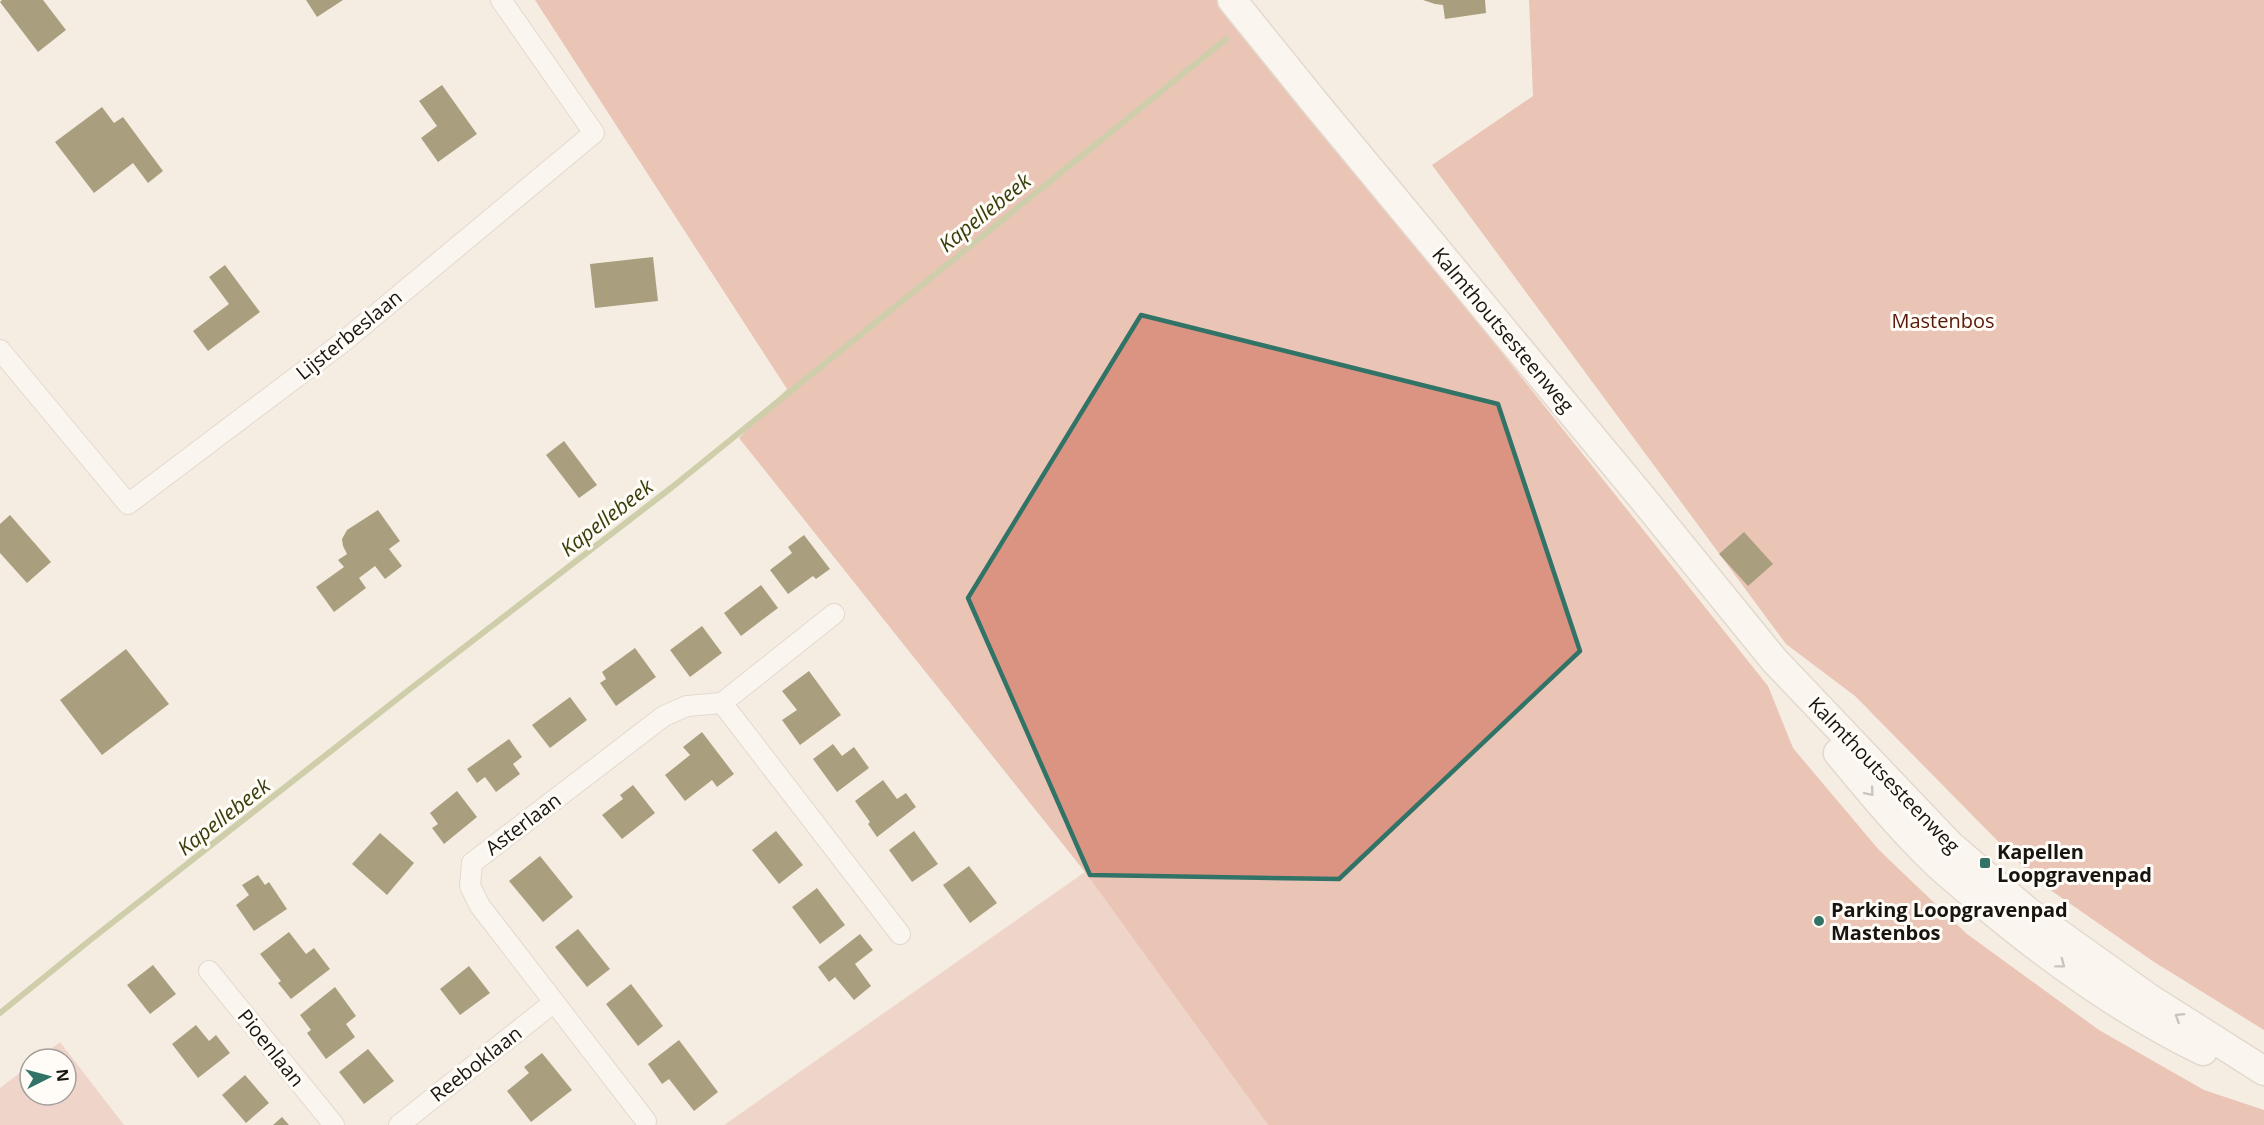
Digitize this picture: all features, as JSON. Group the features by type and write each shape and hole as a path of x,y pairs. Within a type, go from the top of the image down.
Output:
{"main road":[{"name":"Kalmthoutsesteenweg","path":"1232,0 1774,660 1950,845 2027,911 2149,998 2264,1071"},
{"name":"Kalmthoutsesteenweg","path":"1774,660 1822,734 1877,800 1933,859 2011,927 2081,979 2157,1029 2264,1079"}],"street":[{"name":"Lijsterbeslaan","path":"0,350 128,504 343,342 594,133 501,0"},
{"path":"834,614 722,703 900,934"},
{"name":"Asterlaan","path":"646,1121 480,906 470,886 472,863 663,716 687,706 722,703"},
{"name":"Pioenlaan","path":"209,971 334,1125"},
{"name":"Reeboklaan","path":"399,1125 553,1003"}],"highlighted area":[{"path":"1141,315 1498,404 1580,651 1339,879 1090,875 968,598"}],"shaded area":[{"path":"1085,872 1268,1125 724,1125"},
{"path":"60,1042 64,1047 54,1047"},
{"path":"78,1065 124,1125 0,1125 0,1088 18,1074 18,1107 78,1107"}],"green space":[{"path":"535,0 1220,0 1768,686 1793,748 1879,850 1967,934 2099,1030 2204,1090 2264,1110 2264,1125 1268,1125 1085,872 739,438 787,389"},
{"name":"Mastenbos","path":"1529,0 2264,0 2264,1030 2154,962 2036,880 1855,696 1786,644 1432,165 1533,96"}],"building":[{"path":"2,0 43,0 66,30 38,52 0,2"},
{"path":"306,0 343,0 317,17"},
{"path":"1423,0 1485,0 1486,13 1445,19 1443,5"},
{"path":"442,85 477,134 438,162 421,138 437,126 419,101"},
{"path":"102,107 114,123 123,117 163,171 148,183 133,163 94,193 55,142"},
{"path":"653,257 658,301 595,308 590,264"},
{"path":"225,265 260,312 208,351 193,331 229,304 209,277"},
{"path":"564,441 597,485 579,498 546,455"},
{"path":"378,510 400,541 389,549 402,566 385,579 375,566 359,578 366,588 334,612 316,587 344,567 338,560 347,554 342,539 347,530"},
{"path":"10,515 51,562 27,583 0,553 0,524"},
{"path":"1744,532 1773,564 1748,586 1719,554"},
{"path":"804,535 830,569 816,579 813,576 788,594 770,570 792,553 788,547"},
{"path":"761,585 778,608 741,636 724,613"},
{"path":"702,626 722,653 690,677 670,650"},
{"path":"635,648 656,677 616,706 600,683 606,679 602,672"},
{"path":"126,649 169,704 102,755 60,700"},
{"path":"809,671 841,715 800,745 782,720 797,710 782,691"},
{"path":"570,697 587,720 550,748 532,725"},
{"path":"702,732 734,774 717,787 712,780 685,801 665,775 690,755 683,747"},
{"path":"509,739 522,757 513,764 520,774 496,792 485,777 477,783 467,769"},
{"path":"833,744 842,756 854,747 869,768 837,792 813,759"},
{"path":"883,780 897,799 906,793 916,807 877,837 868,824 870,822 855,801"},
{"path":"633,785 655,813 622,839 602,815 623,799 620,795"},
{"path":"457,791 477,817 444,844 432,828 438,824 430,813"},
{"path":"776,831 803,865 779,884 752,850"},
{"path":"914,831 938,864 912,882 889,850"},
{"path":"380,833 414,863 387,895 352,864"},
{"path":"540,856 573,897 543,922 509,881"},
{"path":"969,866 997,903 970,923 943,885"},
{"path":"258,875 265,885 269,882 287,909 254,931 236,905 249,895 242,885"},
{"path":"817,888 845,925 820,944 792,907"},
{"path":"578,929 610,969 587,987 555,947"},
{"path":"289,932 306,954 314,948 330,969 291,999 278,983 281,981 260,954"},
{"path":"860,934 873,950 855,964 871,986 854,1000 835,977 829,982 818,967"},
{"path":"153,965 176,994 150,1014 127,985"},
{"path":"469,966 490,993 460,1015 440,989"},
{"path":"631,984 663,1026 638,1046 606,1004"},
{"path":"335,987 356,1016 346,1024 355,1037 326,1059 307,1033 311,1030 300,1015"},
{"path":"196,1025 209,1041 216,1035 230,1053 198,1078 172,1044"},
{"path":"679,1040 718,1092 694,1111 669,1079 662,1084 648,1064"},
{"path":"368,1049 394,1081 364,1104 339,1072"},
{"path":"542,1053 572,1090 531,1122 507,1091 529,1073 524,1067"},
{"path":"245,1075 269,1103 246,1123 222,1095"},
{"path":"282,1117 289,1125 273,1125"}],"waterway":[{"name":"Kapellebeek","path":"0,1013 410,689 671,488 1226,39"}],"place":[{"name":"Kapellen Loopgravenpad","path":"1985,863"},
{"name":"Parking Loopgravenpad Mastenbos","path":"1819,921"}]}
